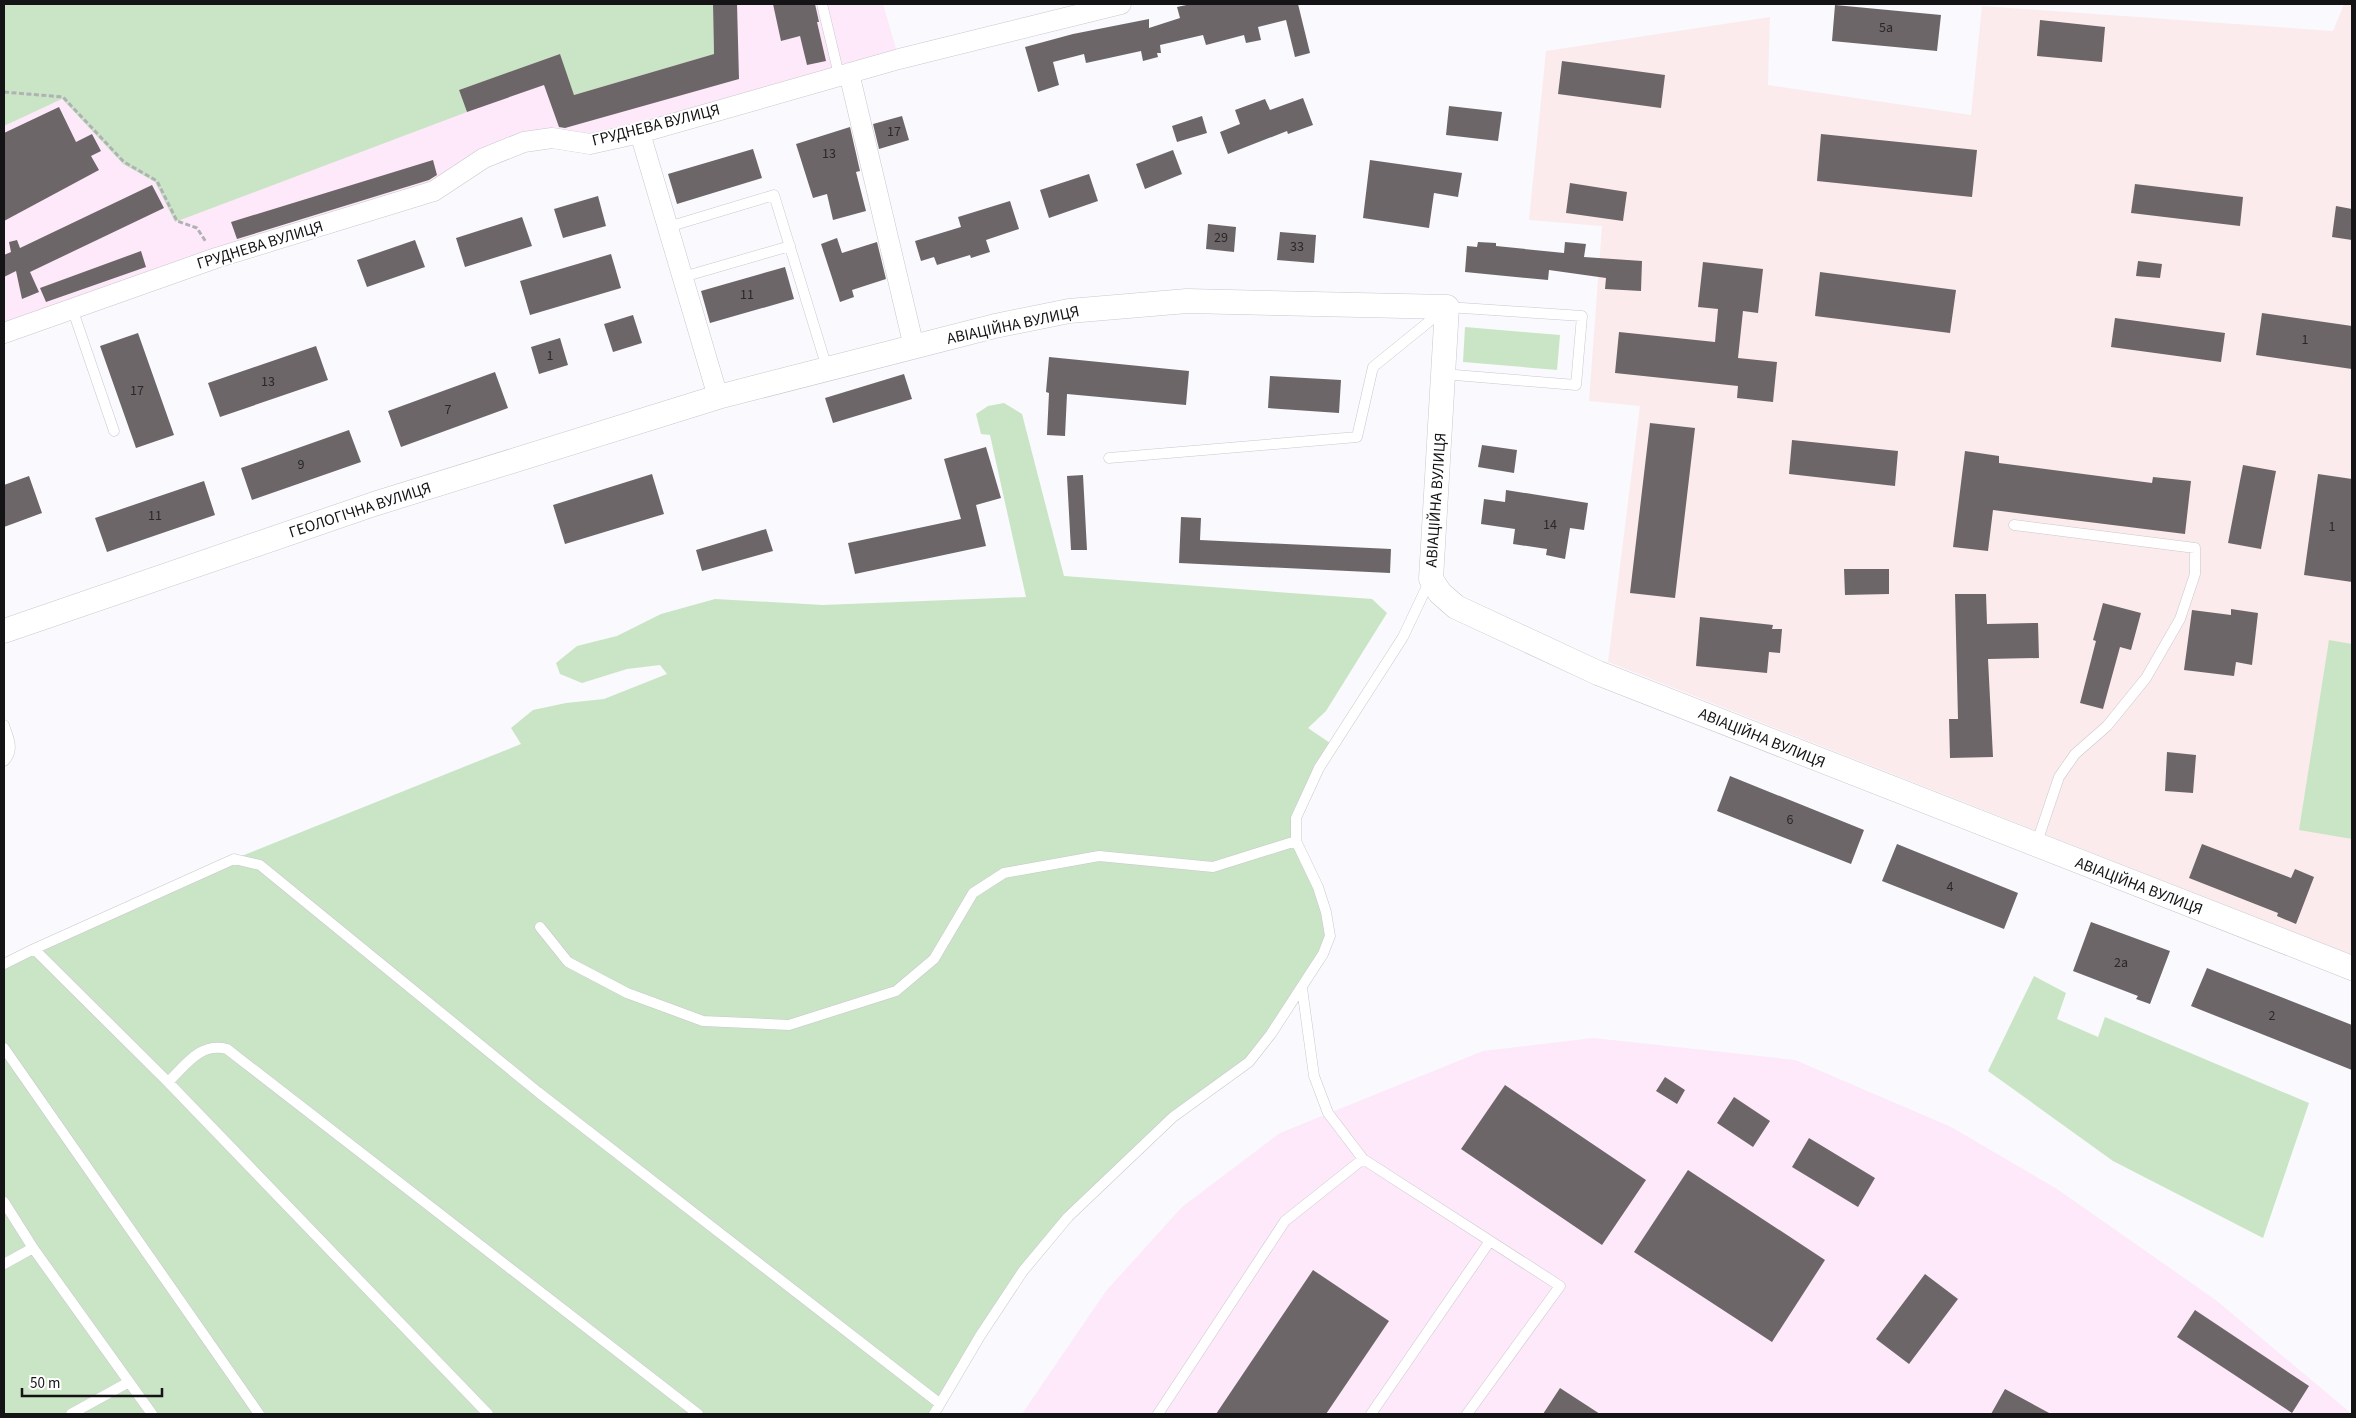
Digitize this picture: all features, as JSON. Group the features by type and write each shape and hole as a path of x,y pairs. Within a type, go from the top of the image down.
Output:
{"street":[{"name":"ГРУДНЕВА ВУЛИЦЯ","path":"4,333 216,258 434,191 484,158 524,142 552,138 590,144 640,132 844,74 1121,4"},
{"path":"844,74 914,347"},
{"path":"640,132 718,397"},
{"name":"АВІАЦІЙНА ВУЛИЦЯ","path":"718,397 827,368 1069,311 1187,301 1447,307 1431,579 1440,593 1456,607 1598,673 2036,846 2352,968"},
{"name":"ГЕОЛОГІЧНА ВУЛИЦЯ","path":"4,631 374,504 718,397"}],"lane":[{"path":"822,4 844,74"},
{"path":"668,226 774,195 827,368"},
{"path":"683,277 790,246"},
{"path":"1109,458 1358,437 1374,367 1447,307 1582,316 1576,386 1443,374"},
{"path":"72,308 114,431"},
{"path":"2014,525 2196,548 2195,574 2180,619 2146,678 2107,726 2075,754 2059,777 2036,846"},
{"path":"934,1414 980,1336 1023,1271 1068,1217 1173,1117 1249,1062 1271,1034 1323,954 1330,936 1326,912 1318,887 1296,842 1296,818 1319,768 1403,637 1431,579"},
{"path":"4,725 11,744 9,756 4,761"},
{"path":"540,927 568,962 627,993 703,1021 789,1025 896,991 934,959 972,893 1004,872 1099,856 1213,867 1296,842"},
{"path":"4,964 34,948 234,859 260,865 538,1092 939,1403"},
{"path":"34,948 168,1082 488,1414"},
{"path":"1302,988 1314,1076 1328,1113 1362,1159 1560,1286 1467,1414"},
{"path":"168,1082 202,1050 216,1046 227,1049 698,1414"},
{"path":"4,1048 259,1414"},
{"path":"1158,1414 1285,1221 1362,1159"},
{"path":"4,1202 33,1248 152,1414"},
{"path":"1371,1414 1490,1241"},
{"path":"4,1264 33,1248"},
{"path":"71,1414 129,1382"}],"path":[{"path":"4,92 64,97 124,162 157,181 177,221 197,228 216,258"}],"shaded area":[{"path":"713,4 883,4 899,59 640,133 552,138 466,171 4,333 4,126 62,99 123,164 155,182 467,112 459,90 713,54"},
{"path":"2344,4 2352,5 2352,955 1608,662 1640,406 1589,401 1602,226 1529,220 1546,51 1770,17 1768,85 1971,115 1982,6 2333,31"},
{"path":"1593,1038 1795,1060 1951,1127 2057,1189 2217,1301 2352,1414 1022,1414 1106,1291 1182,1207 1280,1133 1483,1051"}],"green space":[{"path":"4,4 713,4 714,54 574,95 560,55 459,90 467,112 175,222 155,182 123,164 62,99 4,126"},
{"path":"1465,327 1560,335 1557,370 1463,362"},
{"path":"1004,403 1022,414 1064,576 1372,599 1387,613 1326,711 1308,728 1333,745 1296,818 1296,841 1307,863 1330,936 1249,1062 1125,1161 1023,1271 934,1414 4,1414 4,964 234,859 521,744 511,728 533,710 566,703 604,699 667,674 660,665 627,669 582,683 560,674 556,663 577,646 617,636 661,614 715,599 823,605 1026,597 990,435 981,434 976,414 988,406"},
{"path":"2329,640 2352,644 2352,839 2299,830"},
{"path":"2034,976 2066,993 2057,1019 2098,1037 2105,1017 2309,1103 2263,1238 2113,1161 1988,1071"}],"building":[{"path":"713,4 737,4 739,79 565,128 559,127 544,85 467,112 459,90 560,54 574,95 714,54"},
{"path":"773,4 815,4 826,61 807,65 800,36 781,41"},
{"path":"1191,4 1298,4 1310,53 1295,57 1286,20 1258,27 1261,40 1246,43 1244,35 1206,45 1203,35 1160,45 1161,53 1157,53 1158,57 1143,61 1141,51 1086,63 1084,54 1053,62 1059,85 1038,92 1025,47 1073,34 1149,19 1149,28 1180,18 1177,7"},
{"path":"1835,5 1941,15 1937,51 1832,41"},
{"path":"2040,20 2105,27 2102,62 2037,56"},
{"path":"1562,61 1665,75 1661,108 1558,94"},
{"path":"1303,98 1313,125 1288,134 1287,131 1228,154 1220,132 1240,124 1235,110 1265,99 1270,110"},
{"path":"1449,106 1502,112 1498,141 1446,135"},
{"path":"59,107 76,142 92,134 101,151 91,156 99,170 4,221 4,133"},
{"path":"902,116 909,140 879,149 873,124"},
{"path":"1202,116 1207,133 1177,142 1172,126"},
{"path":"850,127 860,171 856,172 866,211 833,220 827,194 813,198 796,144"},
{"path":"1821,134 1977,150 1972,197 1817,181"},
{"path":"753,149 762,178 677,204 668,174"},
{"path":"1173,150 1182,174 1145,189 1136,164"},
{"path":"433,160 437,175 429,180 237,239 231,222"},
{"path":"1370,160 1462,173 1458,197 1434,193 1429,228 1363,218"},
{"path":"1089,174 1098,201 1049,218 1040,190"},
{"path":"1570,183 1627,192 1623,221 1566,213"},
{"path":"2135,184 2243,197 2240,226 2131,213"},
{"path":"152,185 164,208 30,272 39,292 22,299 16,271 4,277 4,255 11,252 9,242 17,240 20,248"},
{"path":"598,196 606,226 563,238 554,209"},
{"path":"1010,201 1019,229 986,240 990,252 971,258 970,255 937,265 934,257 921,261 915,241 961,227 958,217"},
{"path":"2336,206 2352,209 2352,240 2332,237"},
{"path":"522,217 532,246 465,267 456,238"},
{"path":"1208,224 1236,227 1234,252 1206,249"},
{"path":"1280,232 1316,235 1314,263 1277,260"},
{"path":"837,238 842,253 877,242 886,279 852,290 854,297 840,302 821,244"},
{"path":"415,240 425,267 367,287 357,260"},
{"path":"1478,242 1496,243 1496,246 1564,253 1565,242 1586,244 1584,257 1642,261 1641,291 1605,289 1606,278 1549,270 1548,280 1465,272 1467,246 1477,247"},
{"path":"141,251 146,267 46,302 40,288"},
{"path":"611,254 621,288 530,315 520,281"},
{"path":"2138,261 2162,264 2160,278 2136,276"},
{"path":"1703,262 1763,269 1758,313 1743,311 1738,358 1777,362 1773,402 1737,398 1738,386 1615,373 1619,332 1715,342 1718,309 1698,307"},
{"path":"785,267 794,299 710,323 701,291"},
{"path":"1820,272 1956,290 1950,333 1815,316"},
{"path":"2262,313 2352,326 2352,369 2256,355"},
{"path":"633,315 642,343 613,352 604,324"},
{"path":"2115,318 2225,333 2221,362 2111,347"},
{"path":"138,333 174,435 136,448 100,346"},
{"path":"560,338 568,365 539,374 531,347"},
{"path":"316,346 328,380 220,417 208,383"},
{"path":"1049,357 1189,371 1186,405 1067,394 1065,436 1047,435 1049,393 1046,392"},
{"path":"495,372 508,408 401,447 388,411"},
{"path":"904,374 912,399 833,423 825,398"},
{"path":"1270,376 1341,380 1339,413 1268,408"},
{"path":"1650,423 1695,428 1675,598 1630,593"},
{"path":"349,430 361,462 252,500 241,468"},
{"path":"1792,440 1898,451 1895,486 1789,474"},
{"path":"1482,445 1517,450 1514,473 1478,467"},
{"path":"986,447 1001,498 976,505 986,546 855,574 848,543 961,519 944,459"},
{"path":"1965,451 1999,456 1999,463 2152,483 2153,477 2191,481 2185,534 1993,510 1988,551 1953,547"},
{"path":"2243,465 2276,471 2261,549 2228,543"},
{"path":"652,474 664,514 565,544 553,505"},
{"path":"2318,474 2352,479 2352,582 2304,575"},
{"path":"1083,475 1087,550 1071,550 1067,476"},
{"path":"29,476 42,513 4,527 4,485"},
{"path":"204,481 215,515 107,552 95,518"},
{"path":"1506,490 1588,503 1584,530 1570,528 1565,559 1546,555 1547,549 1513,544 1515,529 1481,524 1484,499 1505,502"},
{"path":"1181,517 1201,518 1200,540 1391,549 1390,573 1179,563"},
{"path":"766,529 773,551 702,571 696,550"},
{"path":"1844,569 1889,569 1889,594 1845,595"},
{"path":"1955,594 1986,594 1987,624 2038,623 2039,658 1988,659 1993,757 1950,758 1949,719 1958,719"},
{"path":"2103,603 2141,613 2131,650 2120,647 2103,709 2080,703 2096,641 2093,640"},
{"path":"2231,609 2258,613 2252,665 2236,662 2234,676 2184,670 2192,610 2231,615"},
{"path":"1700,617 1773,625 1772,629 1782,629 1780,653 1769,652 1767,673 1696,666"},
{"path":"2167,752 2196,755 2193,793 2165,791"},
{"path":"1730,776 1864,830 1851,864 1717,811"},
{"path":"1897,844 2018,893 2004,929 1882,881"},
{"path":"2202,844 2291,878 2295,869 2314,877 2296,924 2277,916 2278,913 2189,878"},
{"path":"2091,922 2170,951 2150,1004 2136,999 2138,996 2073,971"},
{"path":"2207,968 2352,1025 2352,1070 2191,1006"},
{"path":"1665,1077 1685,1090 1677,1104 1656,1091"},
{"path":"1505,1085 1646,1180 1602,1245 1461,1149"},
{"path":"1734,1097 1770,1121 1753,1147 1717,1123"},
{"path":"1809,1138 1875,1178 1858,1207 1792,1167"},
{"path":"1688,1170 1825,1260 1772,1342 1634,1252"},
{"path":"1313,1270 1389,1321 1326,1414 1216,1414"},
{"path":"1925,1274 1958,1299 1909,1364 1876,1339"},
{"path":"2195,1310 2309,1386 2292,1413 2177,1337"},
{"path":"1560,1388 1600,1414 1543,1414"},
{"path":"2005,1389 2051,1414 1991,1414"}]}
